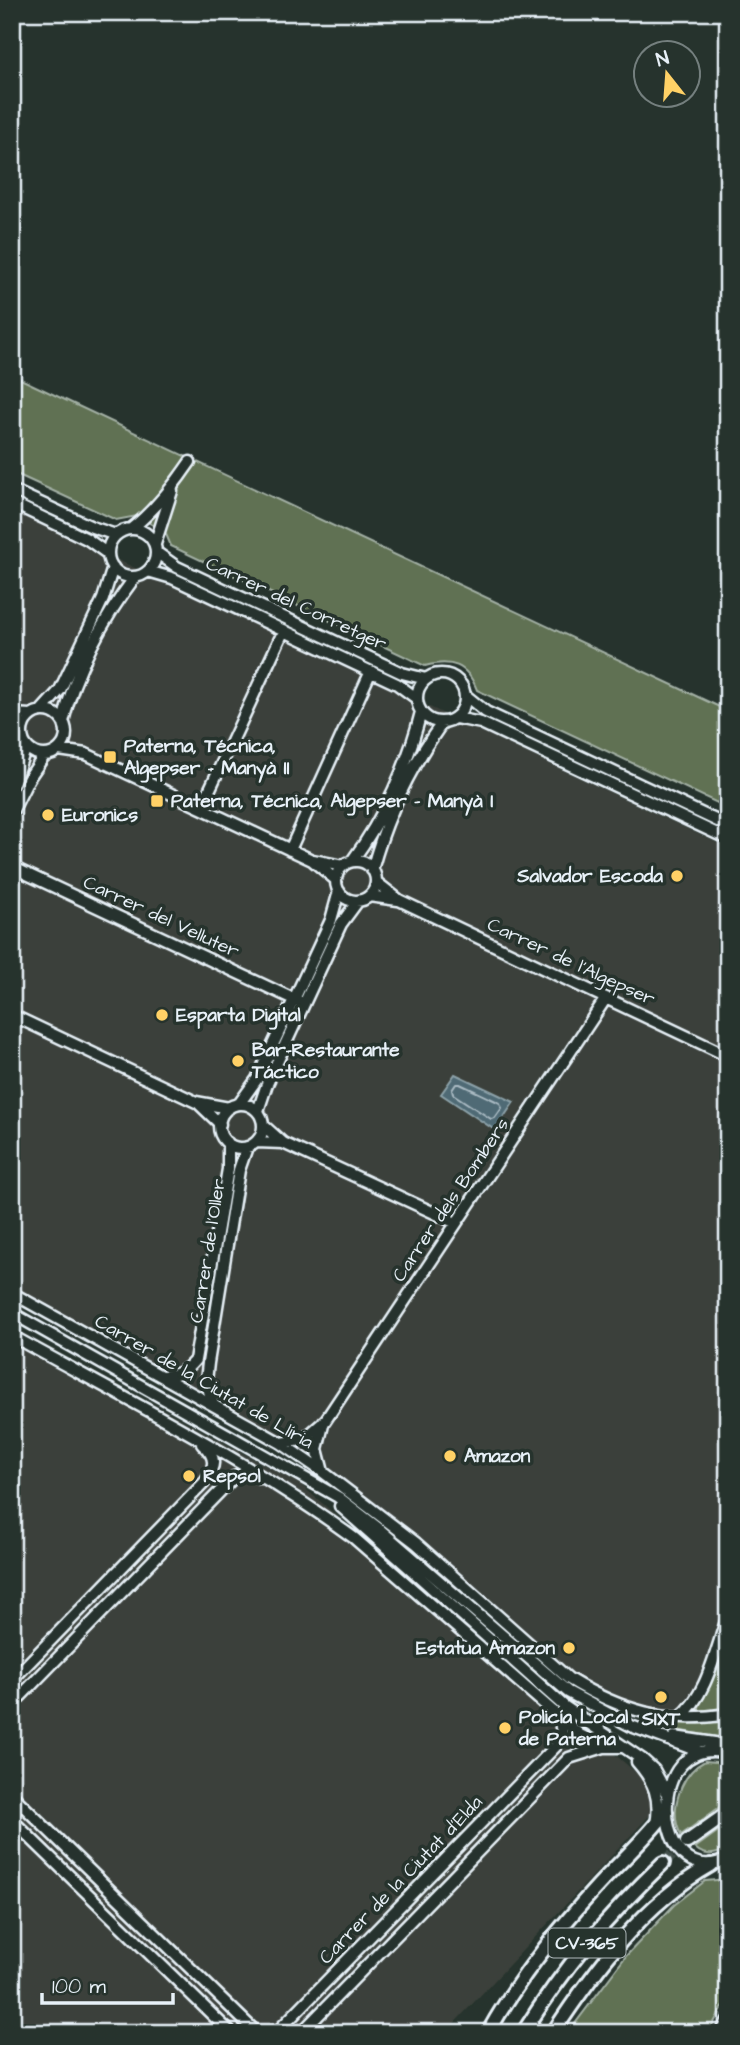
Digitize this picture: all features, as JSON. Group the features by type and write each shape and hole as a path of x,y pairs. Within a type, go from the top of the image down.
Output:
{"main road":[{"path":"486,2033 559,1930 594,1888 646,1838 666,1812"},
{"path":"687,1842 728,1813"},
{"name":"CV-365","path":"523,2033 580,1951 615,1909 663,1863"},
{"path":"553,2033 633,1927 666,1894 685,1880 721,1863"}],"street":[{"path":"108,554 116,535 131,529 148,516 173,487 190,461"},
{"path":"86,754 66,734 63,722 69,694 114,605 135,577 148,571 156,559 156,548 173,487"},
{"path":"12,490 92,527 116,535"},
{"path":"12,503 87,539 108,554 113,567 127,576 135,577"},
{"path":"131,529 146,533 156,548"},
{"name":"Carrer del Corretger","path":"156,548 177,567 189,573 402,673 426,679"},
{"path":"21,734 22,727 60,690 103,600 113,567"},
{"name":"Carrer del Corretger","path":"148,571 172,578 371,671 397,684 416,698"},
{"path":"201,808 284,630"},
{"path":"290,850 371,671"},
{"path":"728,826 486,712 466,695 461,683 450,676 438,674 426,679 418,691 416,698 421,712 434,722 442,723 456,718 481,723 728,839"},
{"path":"456,718 464,708 466,695"},
{"path":"336,880 370,836 413,745 421,712"},
{"path":"12,714 54,713 63,722"},
{"path":"372,870 380,841 422,750 442,723"},
{"path":"12,725 21,734 31,752 44,756"},
{"path":"59,750 66,734"},
{"path":"12,786 26,747"},
{"path":"12,812 29,778 44,756 59,750 86,754 312,860 336,880 339,891 347,899 358,901"},
{"path":"312,860 363,863 372,870 376,882 399,901"},
{"name":"Carrer del Velluter","path":"12,867 299,1001"},
{"path":"369,896 376,882"},
{"path":"252,1145 263,1131 258,1111 331,920 339,891"},
{"path":"219,1124 224,1112 234,1106 257,1079 341,924 358,901 369,896 399,901"},
{"name":"Carrer de l'Algepser","path":"399,901 728,1056"},
{"name":"Carrer dels Bombers","path":"281,1443 303,1440 325,1420 606,998"},
{"path":"12,1015 196,1102 219,1124 223,1138 228,1143 240,1148 283,1143"},
{"path":"196,1102 246,1105 258,1111"},
{"path":"263,1125 283,1143 456,1223"},
{"name":"Carrer de l'Oller","path":"195,1360 228,1168 228,1143"},
{"name":"Carrer de l'Oller","path":"213,1404 206,1381 208,1363 239,1170 252,1145"},
{"name":"Carrer de la Ciutat de Llíria","path":"12,1293 281,1443 323,1472 415,1543 569,1679 636,1712 679,1717 728,1714"},
{"name":"Carrer de la Ciutat de Llíria","path":"12,1312 338,1497 378,1528 568,1692 631,1726 701,1752 713,1750 728,1753"},
{"path":"12,1336 251,1467 354,1538 580,1735 604,1747 622,1747 644,1770 656,1790 659,1801 656,1824"},
{"path":"161,1376 178,1375 188,1369 195,1360 208,1363"},
{"name":"Carrer dels Bombers","path":"323,1472 317,1449 325,1420"},
{"path":"12,1679 204,1483 213,1470 215,1461 211,1451 194,1437"},
{"path":"12,1705 234,1477 249,1473 283,1489"},
{"name":"Carrer de la Ciutat de Llíria","path":"304,1478 336,1503 565,1707 643,1760 654,1770 667,1794"},
{"path":"180,1508 192,1521"},
{"path":"398,1531 424,1560 493,1626"},
{"path":"679,1717 691,1708 699,1695 728,1616"},
{"name":"Carrer de la Ciutat d'Elda","path":"276,2033 557,1745 562,1732 559,1717"},
{"path":"650,1732 728,1745"},
{"name":"Carrer de la Ciutat d'Elda","path":"301,2033 564,1764 579,1753 604,1747"},
{"path":"551,1751 556,1752 564,1764"},
{"path":"701,1752 688,1759 678,1770 667,1794 666,1812 670,1832 682,1852 694,1862 721,1863"},
{"path":"12,1794 257,2033"},
{"path":"12,1820 230,2033"},
{"path":"721,2033 728,2020"}],"shaded area":[{"path":"12,510 728,848 728,1727 685,1732 661,1726 584,1692 381,1520 299,1460 12,1300"},
{"path":"12,1327 301,1485 654,1788 653,1812 445,2033 12,2033"}],"green space":[{"path":"12,375 728,711 728,808 477,690 468,674 457,666 443,663 425,666 171,546 165,532 137,516 116,520 12,472"},
{"path":"724,1639 728,1649 728,1709 697,1713"},
{"path":"728,1717 728,1739 670,1729 671,1721 689,1722"},
{"path":"705,1761 728,1763 728,1801 681,1835 676,1815 679,1793 689,1774"},
{"path":"728,1824 728,1848 711,1854 695,1848"},
{"path":"728,1879 728,1998 708,2033 568,2033 626,1956 674,1905 705,1881"}],"water":[{"path":"455,1074 514,1102 495,1130 441,1094"}],"tunnel":[{"path":"663,1863 687,1842"}],"place":[{"name":"Paterna, Técnica, Algepser - Manyà II","path":"110,757"},
{"name":"Paterna, Técnica, Algepser - Manyà I","path":"157,801"},
{"name":"Euronics","path":"48,815"},
{"name":"Salvador Escoda","path":"677,876"},
{"name":"Esparta Digital","path":"162,1015"},
{"name":"Bar-Restaurante Táctico","path":"238,1061"},
{"name":"Amazon","path":"450,1456"},
{"name":"Repsol","path":"189,1476"},
{"name":"Estatua Amazon","path":"569,1648"},
{"name":"SIXT","path":"661,1697"},
{"name":"Policía Local de Paterna","path":"505,1728"}]}
